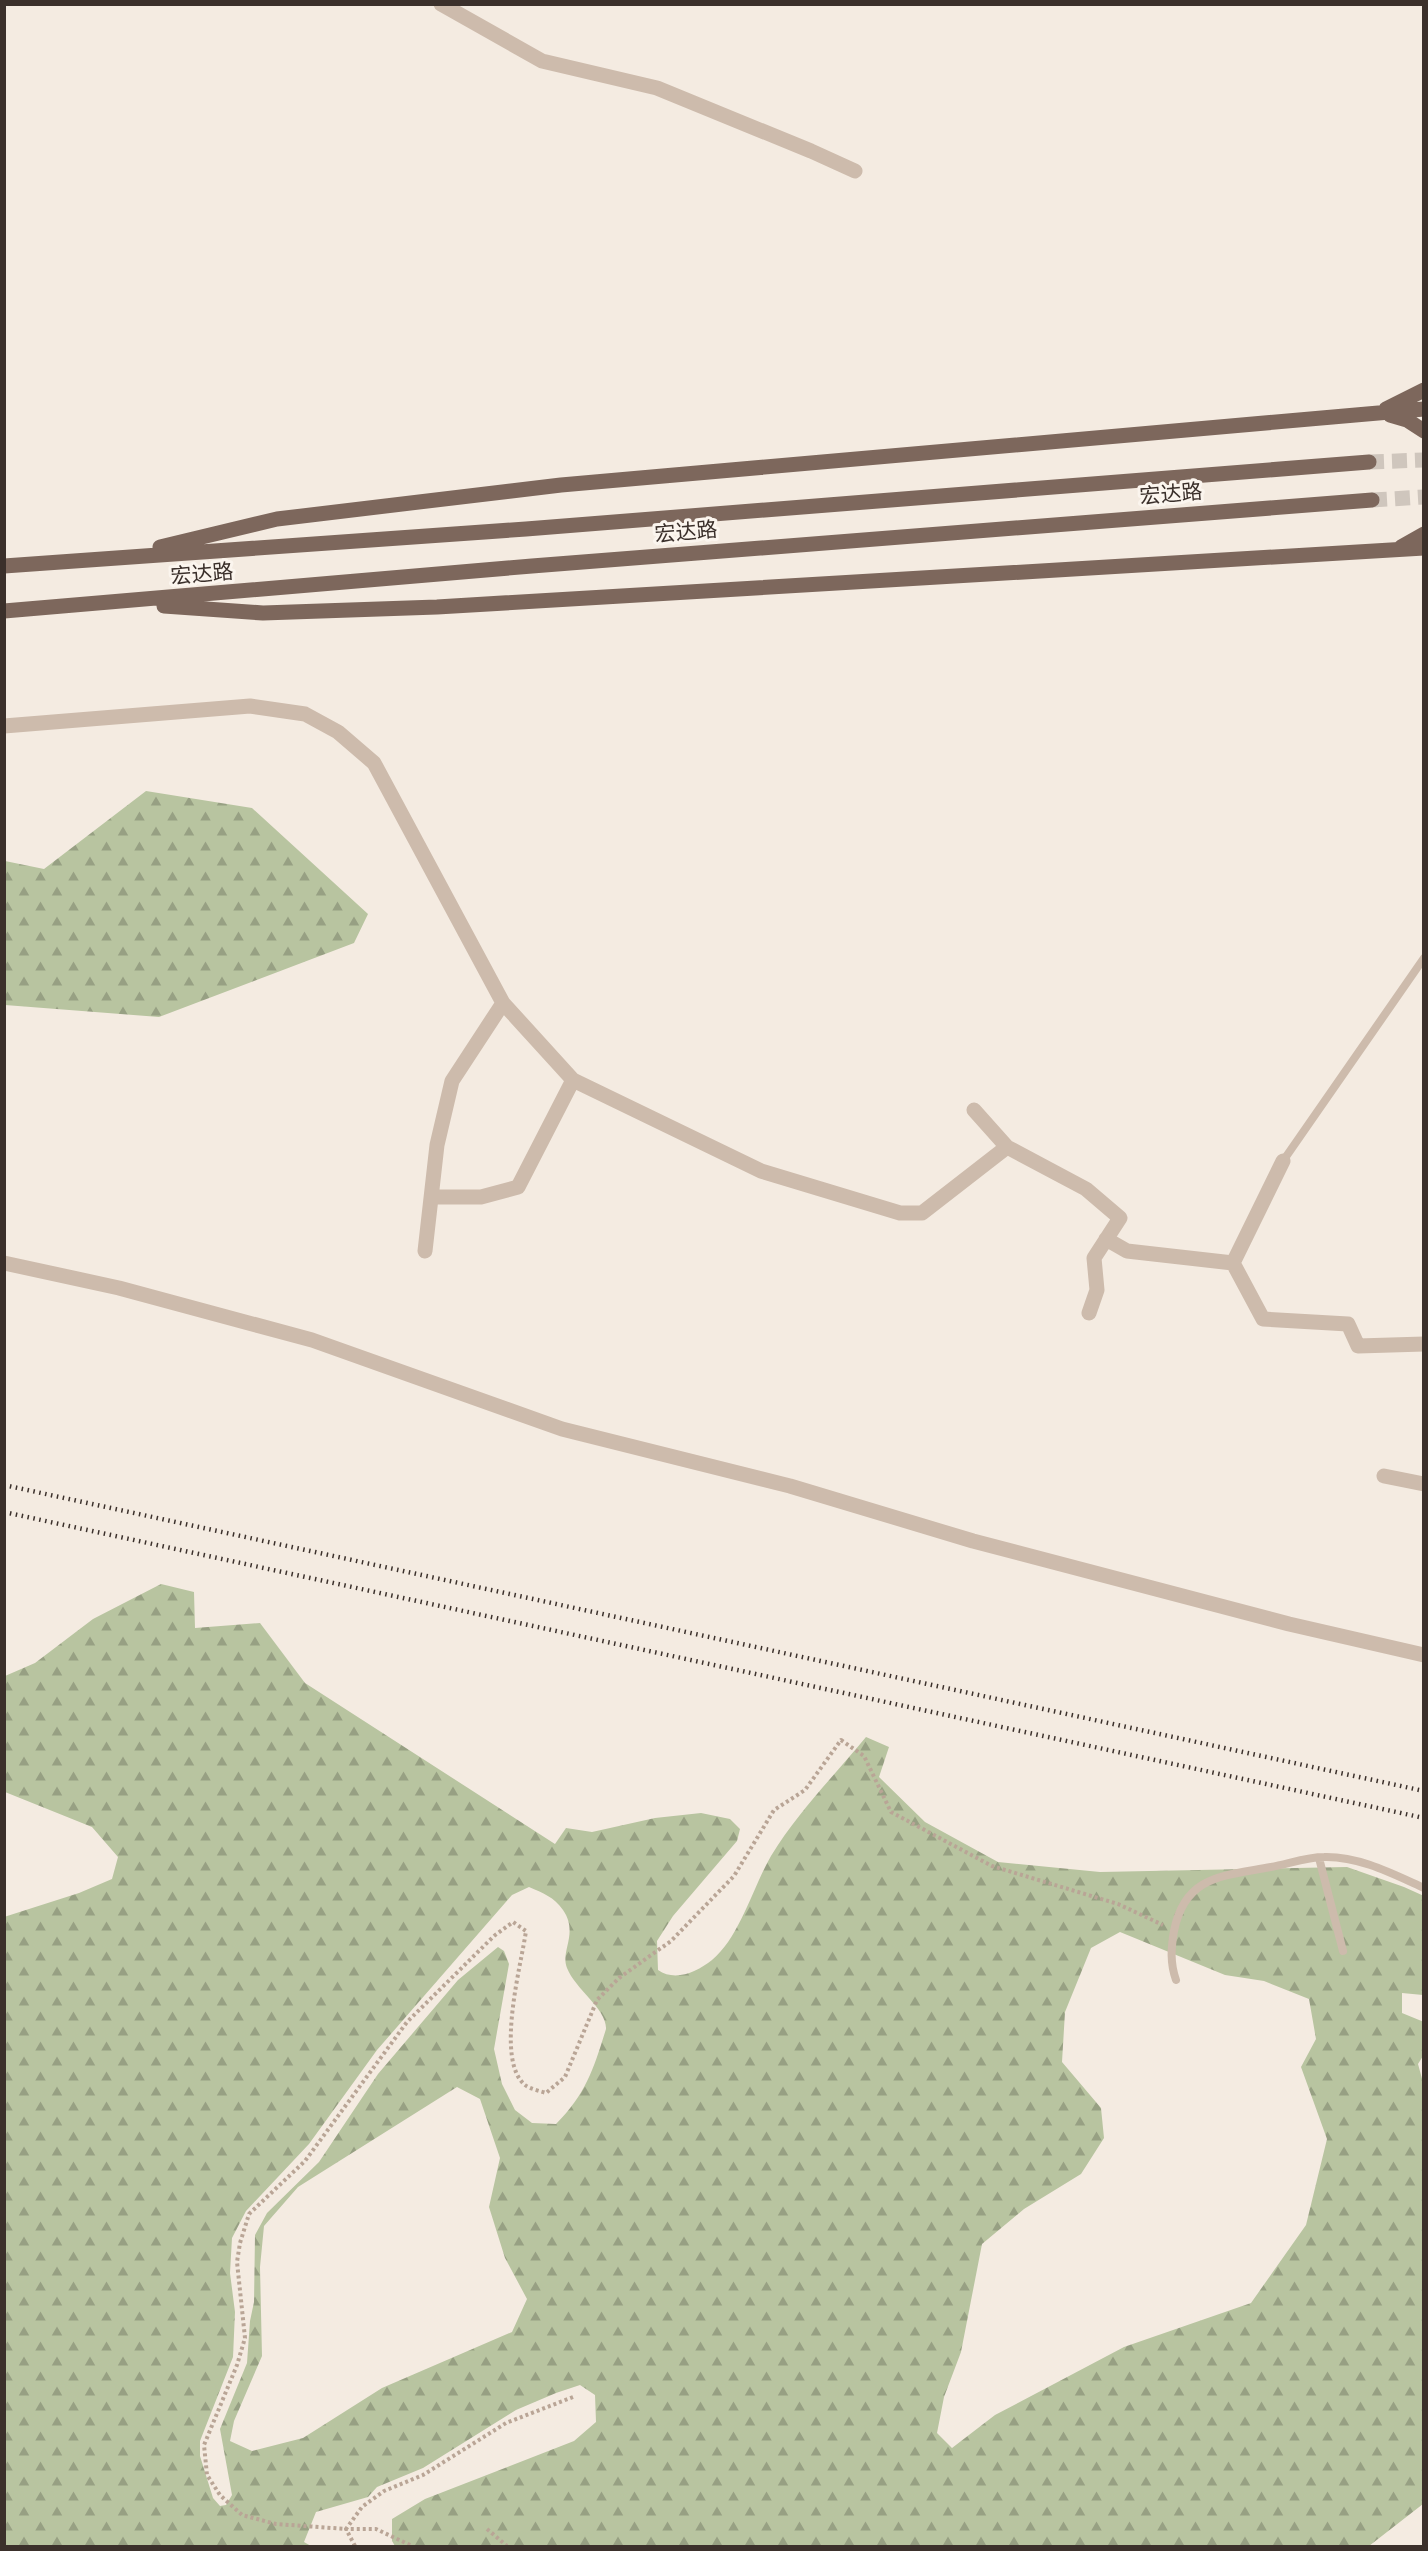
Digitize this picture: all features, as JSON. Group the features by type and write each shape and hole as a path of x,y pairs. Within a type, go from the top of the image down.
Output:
{"main road":[{"path":"1378,413 1424,390"},
{"path":"117,558 277,519 549,486 1424,410"},
{"path":"1378,413 1407,420 1424,431"},
{"name":"宏达路","path":"4,566 562,526 1369,462"},
{"name":"宏达路","path":"4,611 532,566 1372,500"},
{"path":"1383,551 1401,547 1424,534"},
{"path":"116,603 263,613 437,607 1424,548"},
{"path":"1383,551 1424,560"}],"street":[{"path":"441,4 542,61 657,88 855,171"},
{"path":"4,726 250,706 305,714 338,732 374,763 503,1003 573,1080 761,1171 900,1213 922,1213 1007,1147"},
{"path":"425,1251 437,1145 452,1081 503,1003"},
{"path":"432,1197 481,1197 518,1187 573,1080"},
{"path":"974,1110 1007,1147 1086,1189 1120,1218 1094,1258 1097,1290 1089,1313"},
{"path":"1233,1263 1283,1161"},
{"path":"1106,1239 1127,1251 1233,1263"},
{"path":"4,1263 119,1288 312,1340 562,1429 790,1486 996,1547 1289,1624 1424,1655"},
{"path":"1233,1263 1263,1319 1348,1324 1358,1346 1424,1344"},
{"path":"1384,1476 1424,1484"}],"lane":[{"path":"1283,1161 1424,958"},
{"path":"1176,1980 1171,1965 1174,1930 1183,1902 1195,1888 1213,1878 1320,1858 1356,1861 1424,1888"},
{"path":"1320,1858 1342,1951"}],"path":[{"path":"412,2547 376,2529 276,2524 242,2515 220,2495 207,2475 204,2445 237,2365 245,2338 237,2262 249,2214 305,2161 407,2022 494,1936 513,1922 526,1931 511,2018 510,2050 517,2075 525,2086 546,2093 564,2077 597,2000 619,1978 671,1941 734,1876 774,1810 805,1790 841,1740 864,1756 891,1812 992,1866 1118,1904 1174,1930"},
{"path":"346,2529 362,2507 384,2491 423,2475 506,2423 573,2397"},
{"path":"346,2529 355,2547"},
{"path":"487,2529 507,2547"}],"green space":[{"path":"146,791 252,808 368,914 354,943 159,1017 5,1005 5,861 44,869"},
{"path":"161,1584 194,1592 195,1628 260,1623 305,1683 555,1844 566,1828 592,1832 655,1818 701,1813 730,1819 740,1829 737,1841 673,1916 657,1941 658,1970 665,1974 679,1975 693,1972 712,1960 722,1950 738,1925 764,1868 781,1840 866,1737 889,1747 879,1777 925,1822 998,1862 1100,1872 1347,1867 1424,1896 1423,1995 1402,1993 1402,2013 1424,2022 1423,2056 1418,2064 1424,2086 1423,2504 1369,2546 395,2546 392,2541 392,2519 425,2499 574,2441 596,2422 595,2395 580,2385 516,2410 423,2468 377,2487 368,2497 316,2512 304,2542 311,2546 5,2546 4,1917 79,1893 112,1879 118,1857 92,1827 5,1792 5,1676 35,1663 93,1619","holes":["529,1887 544,1893 560,1906 567,1918 569,1926 565,1962 567,1968 605,2021 606,2029 588,2080 575,2102 556,2124 532,2123 515,2110 502,2084 494,2049 509,1964 504,1951 498,1947 458,1980 378,2074 319,2162 267,2213 255,2235 254,2302 250,2321 247,2363 220,2429 232,2495 226,2505 220,2506 213,2498 200,2456 200,2441 233,2357 235,2312 230,2273 232,2238 246,2211 309,2144 377,2050 512,1895","1120,1932 1225,1975 1264,1981 1309,1999 1316,2039 1301,2067 1327,2139 1306,2225 1251,2303 1124,2347 995,2415 952,2448 937,2433 944,2397 961,2352 982,2244 1024,2209 1081,2174 1104,2138 1101,2108 1062,2062 1065,2012 1091,1948","457,2087 480,2099 500,2158 489,2207 505,2258 527,2299 512,2332 382,2388 303,2438 252,2451 230,2441 234,2421 262,2356 260,2267 264,2226 298,2187"]}],"tunnel":[{"path":"1369,462 1424,460"},
{"path":"1372,500 1424,497"}],"railway":[{"path":"4,1485 1424,1791"},
{"path":"4,1512 1424,1818"}]}
